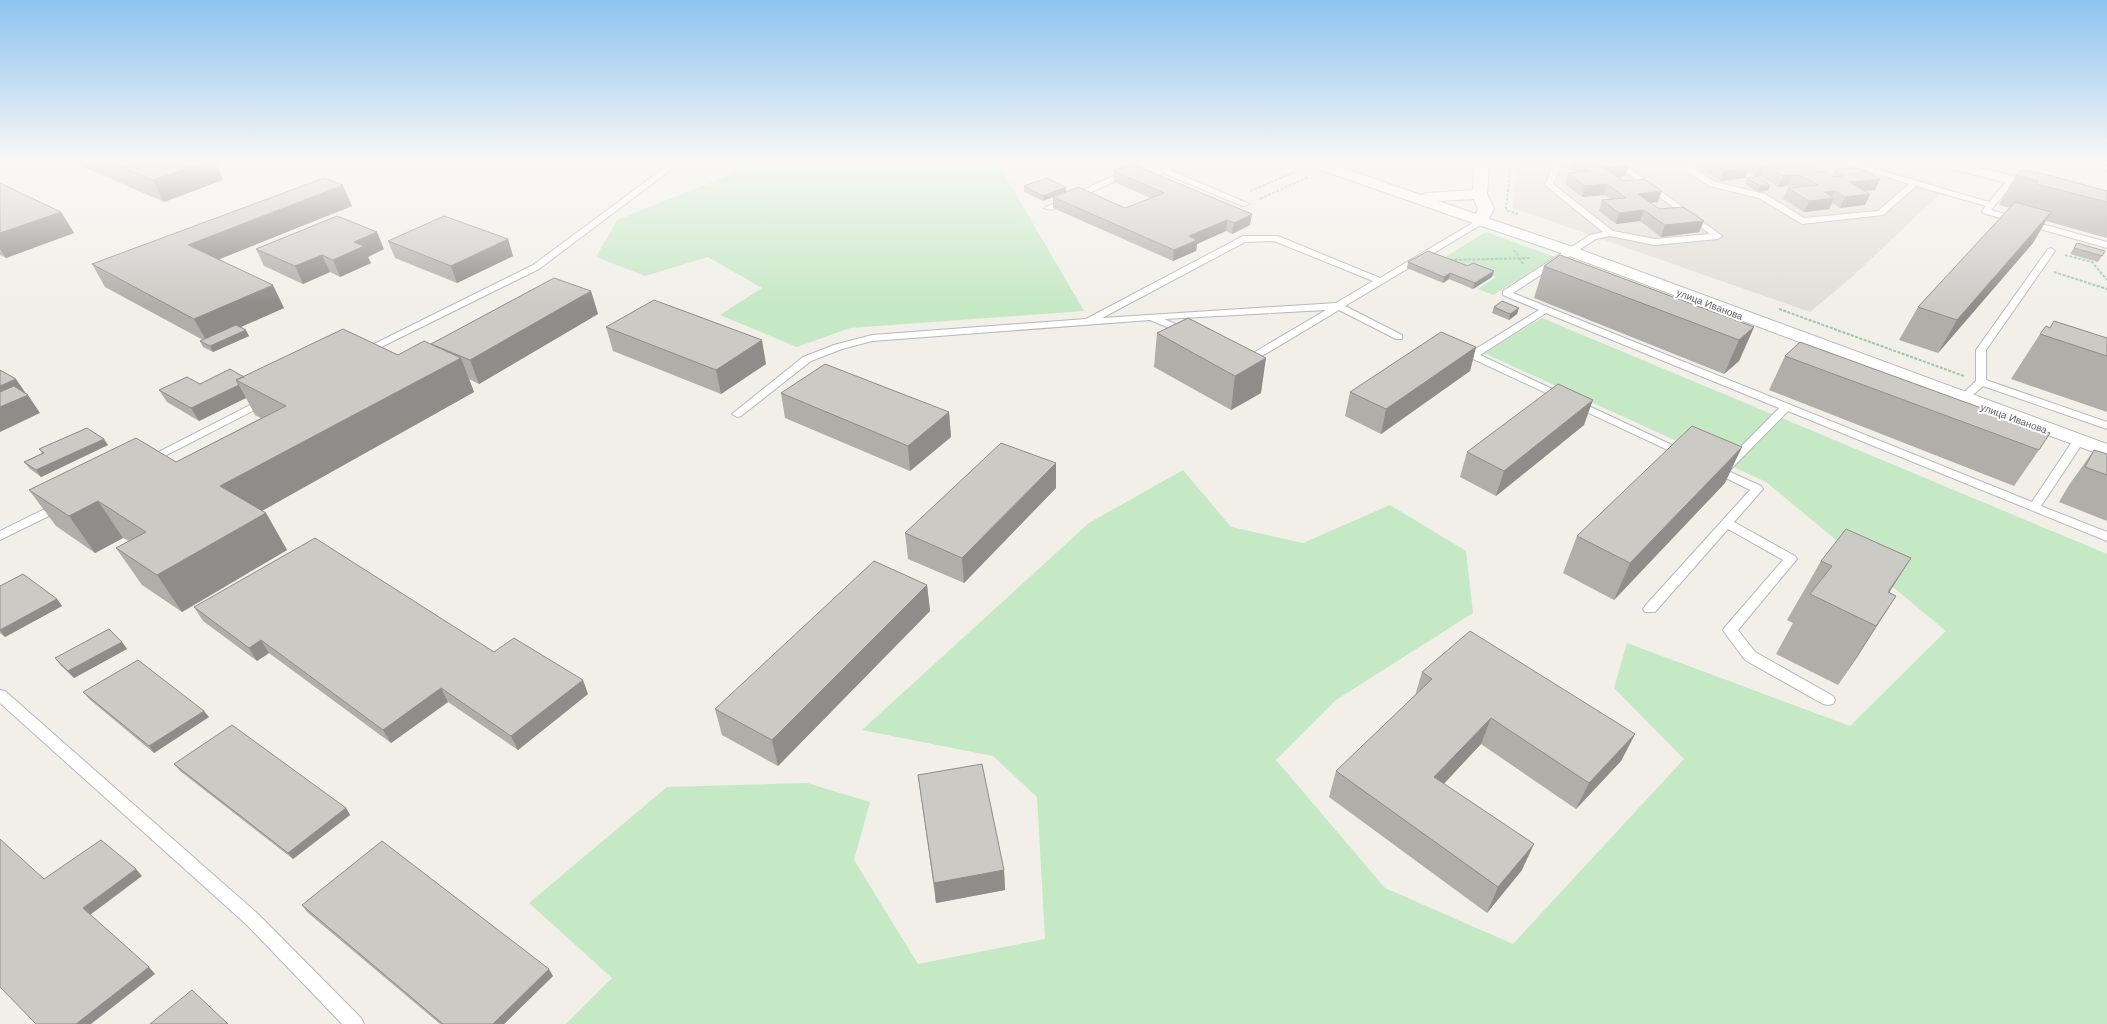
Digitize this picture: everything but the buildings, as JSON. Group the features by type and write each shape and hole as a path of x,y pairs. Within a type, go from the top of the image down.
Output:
{"main road":[{"name":"улица Иванова","path":"1447,210 2107,451"},
{"path":"1481,221 1486,210"}],"lane":[{"path":"352,357 536,267 613,210"},
{"path":"1580,210 1610,233"},
{"path":"1682,210 1718,236 1655,242 1610,233 1593,237 1506,293 2107,537"},
{"path":"1784,210 1802,221 1880,213 1884,210"},
{"path":"1986,210 2107,245"},
{"path":"1234,354 1248,360 1481,221"},
{"path":"1084,323 1243,239 1275,238 1380,281"},
{"path":"1982,382 1981,350 2051,251"},
{"path":"737,414 806,359 838,347 872,338 1151,317 1338,306 1399,337"},
{"path":"1546,309 1473,355 1758,489 1650,609"},
{"path":"1151,317 1192,335"},
{"path":"1962,399 1982,382"},
{"path":"1982,382 2107,426"},
{"path":"141,464 275,395"},
{"path":"1722,472 1786,407"},
{"path":"2034,508 2078,441"},
{"path":"0,536 70,500"},
{"path":"1727,523 1791,559 1730,630 1750,656 1828,700"},
{"path":"0,694 253,920 355,1024"}],"path":[{"path":"1513,247 1532,276"},
{"path":"1445,260 1520,259 1566,254"},
{"path":"2066,255 2092,262 2107,280"},
{"path":"2040,267 2107,290"}],"shaded area":[{"path":"1518,210 1923,210 1853,276 1810,312"}],"green space":[{"path":"643,210 1025,210 1084,311 850,328 797,347 720,315 762,288 708,257 645,276 596,257 617,220"},
{"path":"1486,232 1555,257 1493,295 1478,289 1496,277 1445,257"},
{"path":"1542,318 2107,554 2107,1024 566,1024 612,978 529,903 667,787 807,783 870,802 854,860 918,964 1045,939 1037,797 993,756 862,730 1089,523 1183,470 1231,527 1303,543 1390,505 1466,551 1473,613 1336,700 1276,760 1385,888 1513,944 1684,759 1614,688 1627,643 1850,726 1946,631 1766,482 1484,353"}]}
